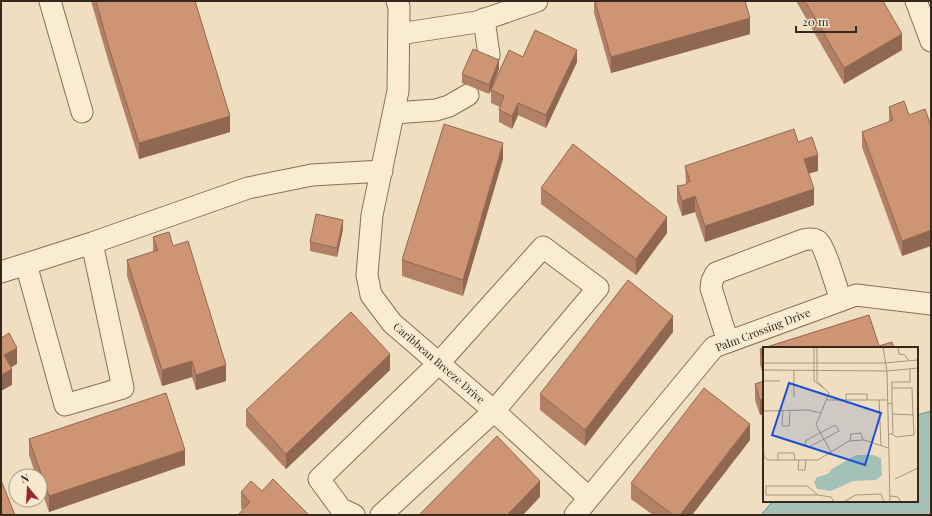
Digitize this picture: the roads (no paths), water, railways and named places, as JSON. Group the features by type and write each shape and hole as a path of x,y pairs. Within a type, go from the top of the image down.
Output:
{"street":[{"path":"50,1 82,112"},
{"name":"Caribbean Breeze Drive","path":"397,1 399,7 398,91 372,215 367,275 371,295 392,323 494,411 589,498"},
{"path":"399,34 477,22 537,1"},
{"path":"916,1 931,41"},
{"path":"484,19 490,56"},
{"path":"394,113 436,110 449,106 468,95"},
{"path":"1,272 92,243 248,188 312,175 382,171"},
{"path":"728,342 711,288 712,281 716,274 803,240 812,239 820,242 841,300"},
{"path":"26,264 65,405 123,388 92,243"},
{"path":"354,515 341,509 319,479 438,364 543,247 598,288 494,411 381,515"},
{"name":"Palm Crossing Drive","path":"574,515 714,347 856,295 931,304"}],"water":[{"path":"931,411 931,515 761,515 772,502 918,502 918,415"}]}
